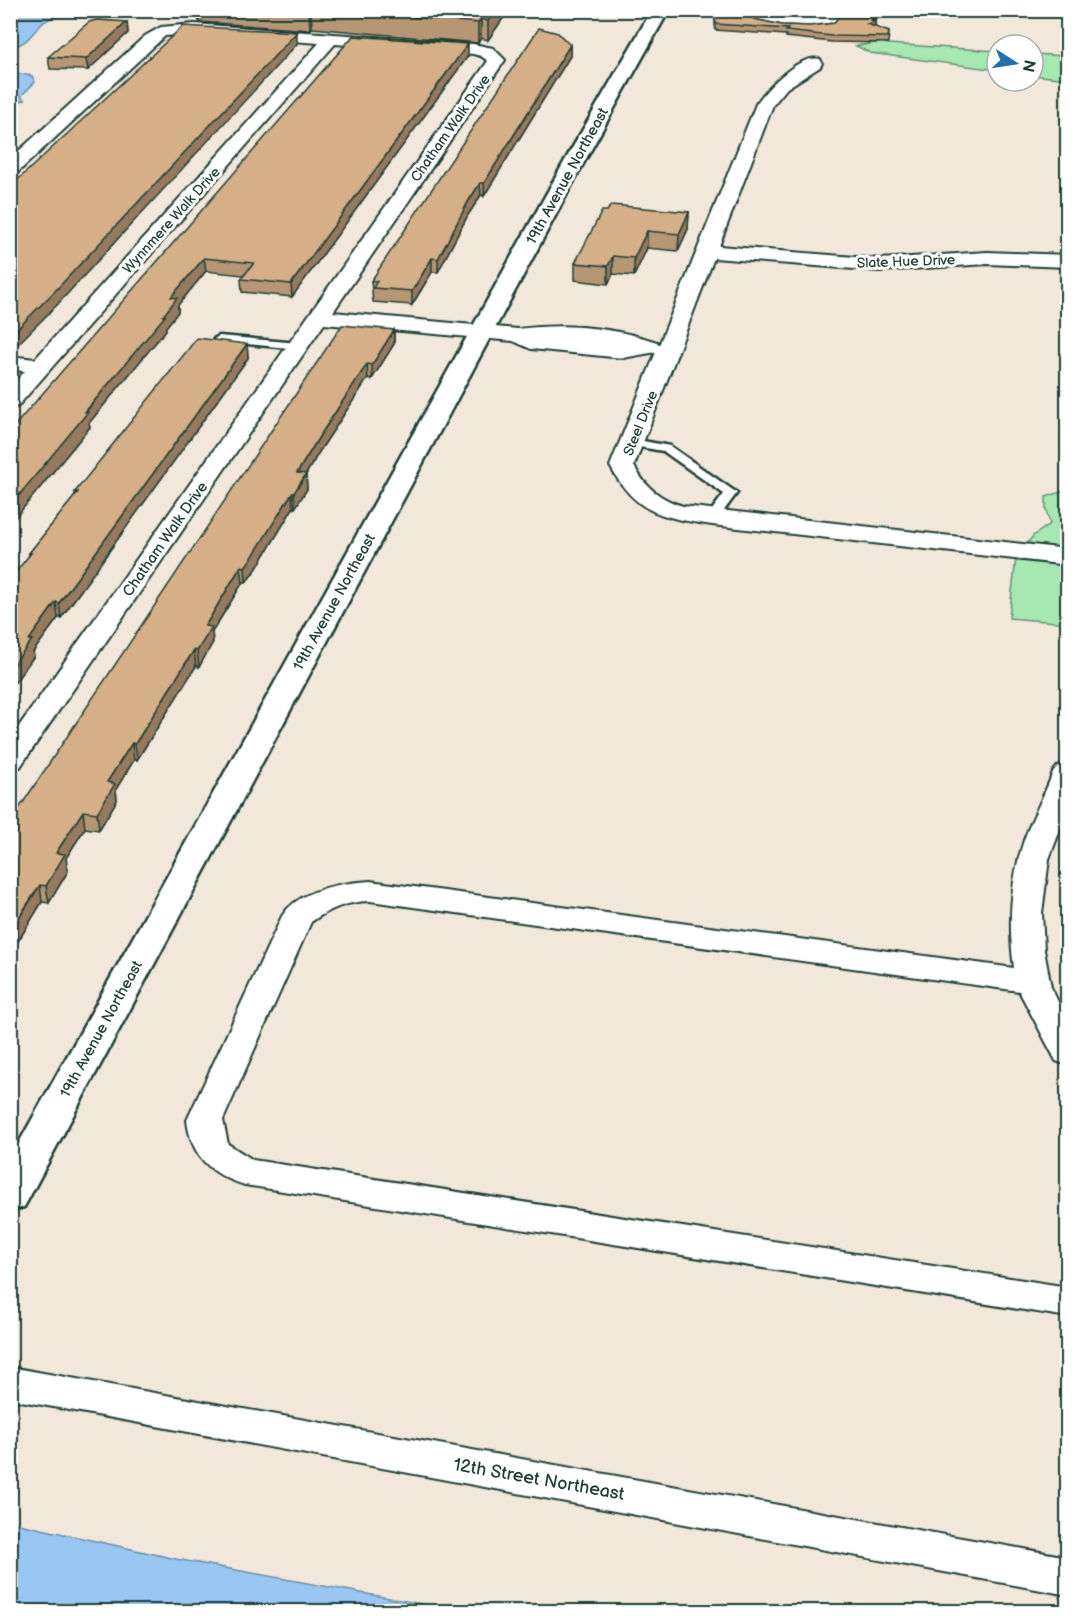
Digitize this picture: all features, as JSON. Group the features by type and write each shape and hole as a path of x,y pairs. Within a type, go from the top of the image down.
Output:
{"street":[{"path":"743,10 759,19 793,24 827,24 836,10"},
{"name":"19th Avenue Northeast","path":"10,1196 481,332 661,12"},
{"name":"Chatham Walk Drive","path":"10,169 161,32 194,29 473,49 487,52 497,60 10,761"},
{"name":"Wynnmere Walk Drive","path":"10,401 332,39"},
{"name":"Steel Drive","path":"814,63 781,84 765,104 708,251 659,348 632,443 622,466 630,484 642,497 666,510 712,518 1068,557"},
{"name":"Slate Hue Drive","path":"708,251 880,265 987,258 1068,261"},
{"path":"319,317 518,335 531,342 624,351 659,348"},
{"path":"10,363 41,366"},
{"path":"1068,772 1040,839 1029,879 1026,913 1034,987 1068,1053"},
{"path":"1034,982 370,891 344,892 318,902 298,916 205,1120 206,1141 219,1158 245,1172 1068,1302"},
{"name":"12th Street Northeast","path":"10,1383 1068,1576"}],"lane":[{"path":"629,10 661,12"},
{"path":"219,339 299,346"},
{"path":"632,443 666,448 731,493 712,518"}],"green space":[{"path":"882,42 985,50 985,68 870,53 856,46"},
{"path":"1045,55 1067,56 1067,79 1045,76"},
{"path":"1067,490 1067,623 1009,618 1016,558 1033,536 1050,524 1046,497"}],"water":[{"path":"10,11 124,11 105,18 66,16 47,20 22,43 11,46"},
{"path":"11,72 32,76 35,82 21,96 25,100 11,103"},
{"path":"10,1522 176,1559 460,1611 11,1611"}],"building":[{"path":"330,10 495,10 488,21 481,19 478,23"},
{"path":"843,10 870,10 862,15 875,18 871,20 875,21 867,24 889,32 888,37 832,36 786,31 788,29 716,24 715,16 741,12 754,19 782,25 810,26 834,23"},
{"path":"97,20 127,22 86,59 48,57 89,22"},
{"path":"183,26 297,32 56,290 10,336 10,187"},
{"path":"539,28 558,33 570,45 484,183 480,183 468,202 438,259 432,258 412,291 373,288 377,281 371,281"},
{"path":"353,36 468,44 291,284 241,279 254,263 204,258 171,297 177,298 163,316 165,316 10,506 10,431"},
{"path":"611,205 689,212 679,234 647,231 634,258 613,256 608,266 575,263 602,211 607,211"},
{"path":"342,325 394,330 372,365 367,364 319,437 297,473 306,474 253,556 245,567 241,566 205,626 212,627 197,651 194,650 135,744 132,743 107,782 115,784 97,813 83,811 56,853 65,854 46,886 40,885 10,931 10,822"},
{"path":"197,338 247,344 59,603 56,602 10,669 10,579 78,492 75,492"}]}
